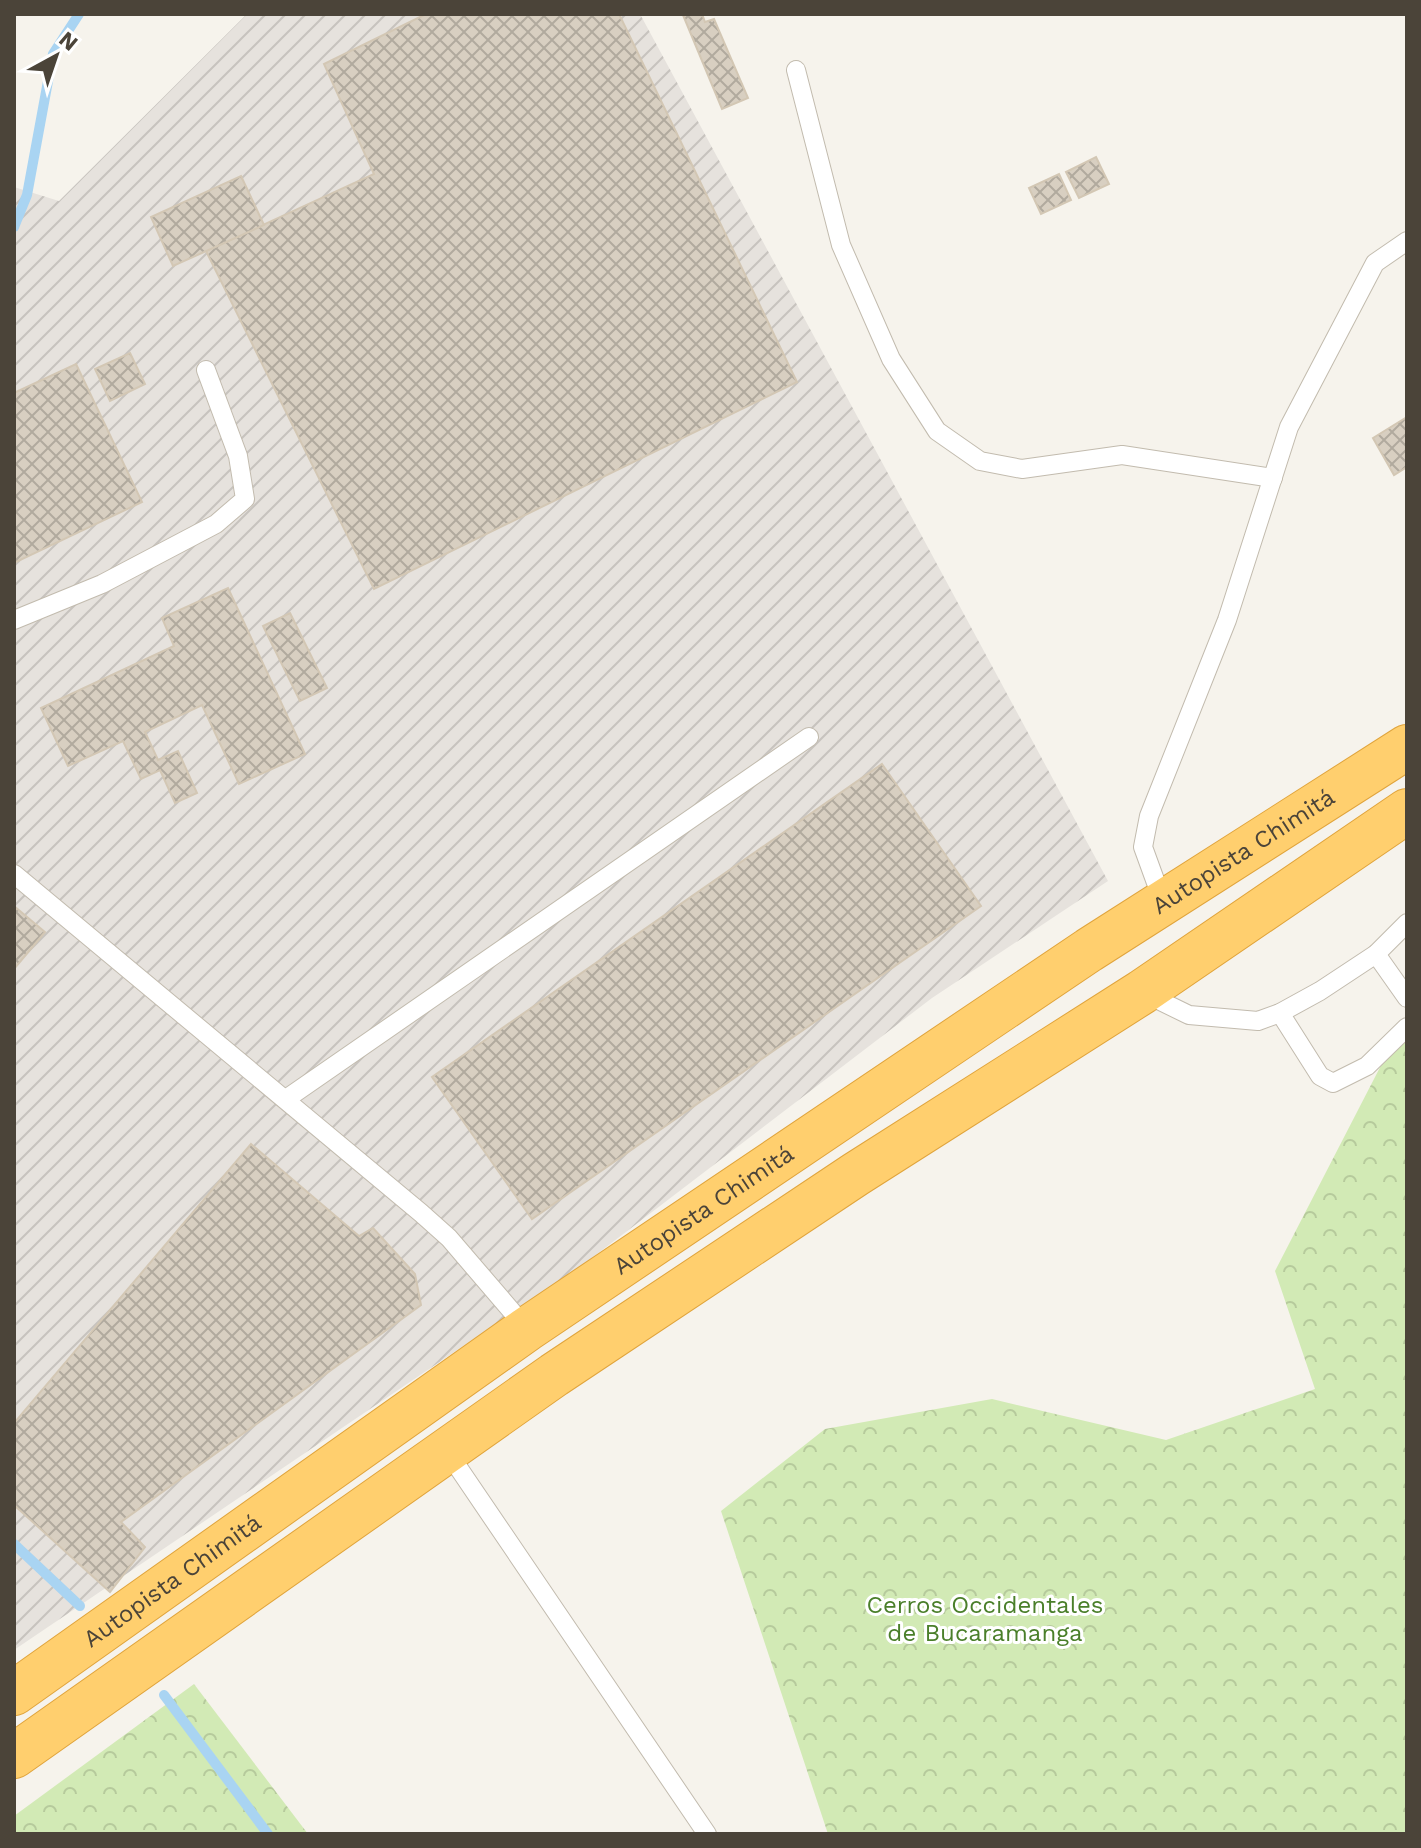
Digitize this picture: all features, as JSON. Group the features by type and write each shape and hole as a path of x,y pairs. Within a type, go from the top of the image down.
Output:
{"highway":[{"name":"Autopista Chimitá","path":"14,1693 527,1329 1163,902 1407,747"},
{"path":"14,1756 554,1375 856,1174 1142,992 1407,811"}],"lane":[{"path":"796,70 841,245 891,359 937,431 980,461 1022,469 1122,455 1273,478"},
{"path":"1163,902 1143,847 1149,816 1227,620 1289,427 1375,263 1407,241"},
{"path":"14,620 102,584 191,538 216,524 245,499 238,456 206,370"},
{"path":"286,1099 809,737"},
{"path":"14,874 449,1238 527,1329"},
{"path":"1142,992 1189,1015 1258,1021 1280,1013 1376,954 1407,923"},
{"path":"1376,954 1407,998"},
{"path":"1280,1013 1320,1076 1333,1083 1367,1066 1407,1027"},
{"path":"447,1451 707,1834"}],"shaded area":[{"path":"247,14 640,14 1108,881 932,998 580,1267 14,1650 14,187 59,201"}],"green space":[{"name":"Cerros Occidentales de Bucaramanga","path":"1407,1015 1407,1834 828,1834 721,1511 825,1429 992,1399 1166,1440 1315,1389 1275,1271"},
{"path":"194,1684 308,1834 14,1834 14,1816"}],"building":[{"path":"426,14 619,14 797,382 374,589 206,251 374,174 324,64"},
{"path":"702,14 705,22 714,19 748,98 722,109 683,15"},
{"path":"1096,157 1109,184 1079,198 1066,172"},
{"path":"1059,174 1071,200 1041,214 1029,188"},
{"path":"241,176 264,225 173,266 151,217"},
{"path":"130,353 145,384 110,401 95,369"},
{"path":"76,364 142,502 14,563 14,393"},
{"path":"1407,417 1407,467 1394,475 1373,438"},
{"path":"228,588 305,754 239,784 202,705 145,732 158,760 178,751 197,793 175,803 160,770 141,779 123,741 68,766 41,708 174,646 162,618"},
{"path":"290,613 327,688 300,701 263,626"},
{"path":"882,764 981,906 532,1219 432,1077"},
{"path":"14,906 45,932 14,969"},
{"path":"251,1144 359,1236 373,1228 415,1274 421,1305 121,1522 145,1547 110,1592 14,1505 14,1423"}],"waterway":[{"path":"14,227 27,195 53,54 79,14"},
{"path":"14,1544 80,1606"},
{"path":"164,1695 268,1834"}]}
